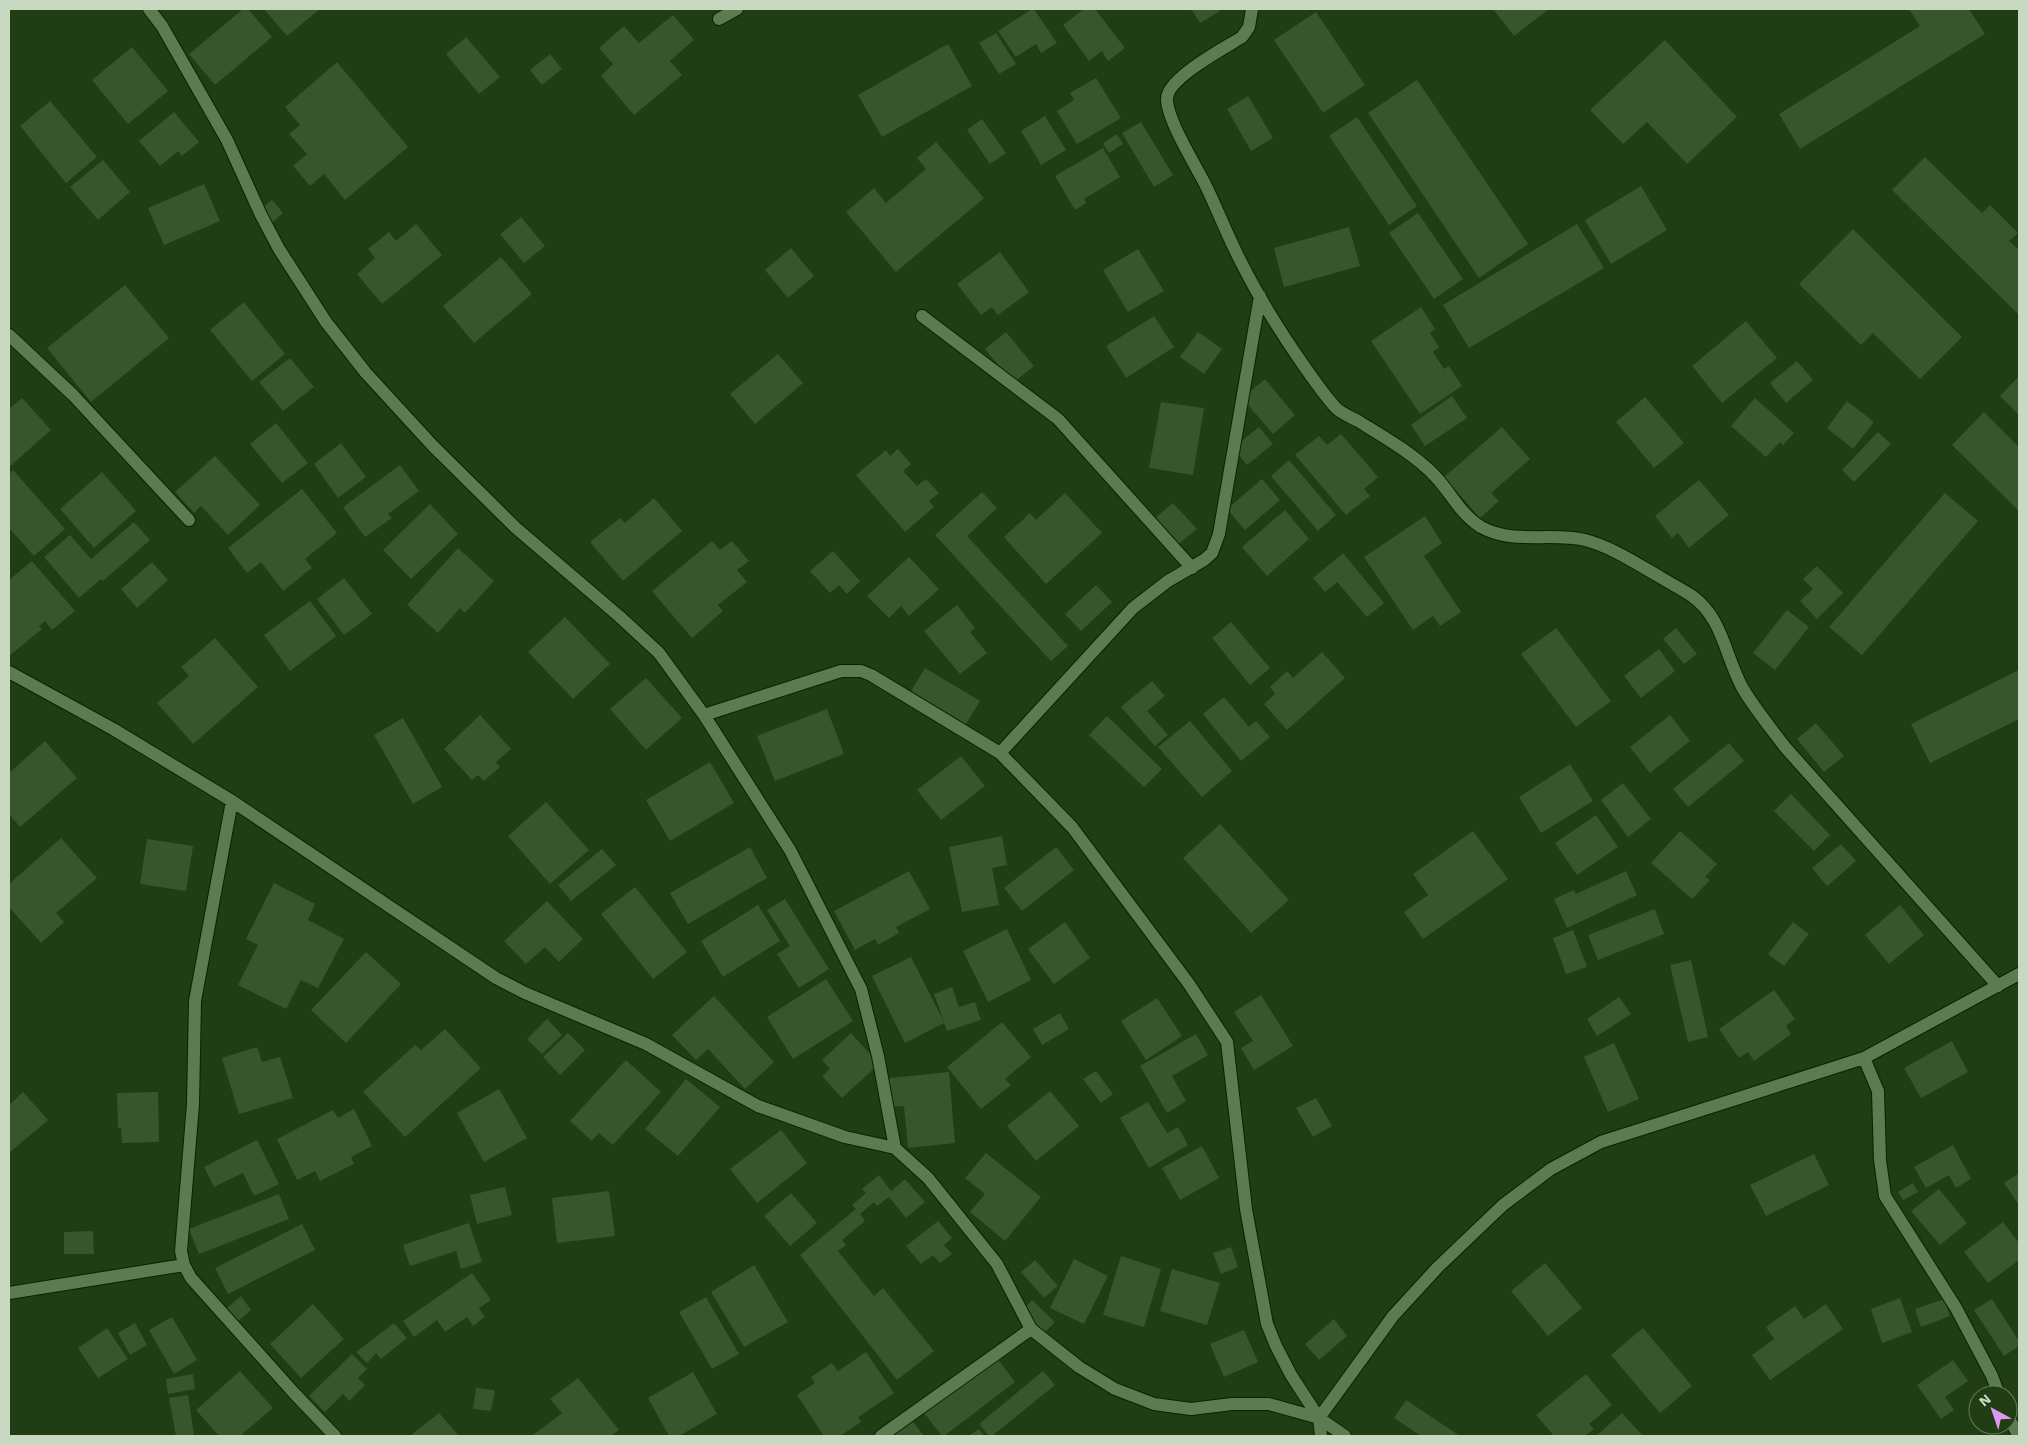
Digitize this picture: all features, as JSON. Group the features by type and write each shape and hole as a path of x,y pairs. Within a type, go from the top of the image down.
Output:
{"street":[{"path":"149,9 162,26 227,140 261,215 279,249 326,322 366,373 433,446 516,528 659,653 704,715 790,850 861,988 878,1056 895,1148"},
{"path":"720,19 737,9"},
{"path":"1252,9 1249,27 1242,37 1180,78 1170,88 1167,98 1170,112 1188,154 1205,185 1241,262 1260,296 1280,331 1338,410 1412,456 1435,476 1468,517 1482,527 1502,535 1561,537 1585,540 1629,560 1693,596 1705,607 1721,633 1731,664 1755,708 1785,747 1998,986"},
{"path":"1000,753 1133,608 1168,581 1204,560 1212,552 1219,534 1260,296"},
{"path":"922,316 1058,419 1192,568"},
{"path":"9,335 73,395 189,520"},
{"path":"704,715 841,671 861,671 871,675 1000,753 1072,827 1189,984 1227,1042 1246,1209 1267,1324 1291,1375 1319,1418 1321,1436"},
{"path":"9,672 113,729 232,801 496,978 525,993 646,1044 758,1106 845,1137 895,1148 928,1178 997,1264 1031,1329 1078,1367 1115,1389 1154,1404 1191,1409 1239,1404 1269,1404 1319,1418 1345,1436"},
{"path":"232,801 195,1000 193,1104 181,1252 184,1265 191,1278 287,1386 335,1436"},
{"path":"1319,1418 1393,1316 1438,1267 1503,1205 1551,1169 1601,1142 1864,1058 2019,974"},
{"path":"1864,1058 1878,1091 1880,1160 1885,1196 1956,1308 1996,1385"},
{"path":"9,1293 184,1265"},
{"path":"880,1436 1031,1329"}],"building":[{"path":"243,9 248,9 272,37 215,85 189,54"},
{"path":"264,9 320,9 287,36"},
{"path":"1034,9 1057,43 1041,53 1036,44 1016,57 998,31"},
{"path":"1084,9 1095,9 1125,48 1108,61 1102,51 1089,61 1063,25"},
{"path":"1191,9 1219,9 1220,11 1200,23"},
{"path":"1493,9 1549,9 1514,36"},
{"path":"1909,9 1969,9 1985,34 1800,149 1779,114 1920,26"},
{"path":"1316,12 1365,85 1323,113 1274,40"},
{"path":"673,15 694,40 670,61 682,75 634,115 601,76 613,64 599,48 624,26 639,43"},
{"path":"996,33 1016,64 999,74 979,43"},
{"path":"466,37 500,77 479,94 446,54"},
{"path":"1665,40 1737,117 1687,164 1647,122 1623,144 1590,110"},
{"path":"948,44 972,86 882,137 858,95"},
{"path":"132,47 168,91 128,124 92,80"},
{"path":"550,54 562,69 542,85 530,70"},
{"path":"337,62 408,147 345,200 324,174 310,186 293,166 307,154 289,134 300,125 285,107"},
{"path":"1096,78 1121,118 1077,144 1057,111 1074,100 1070,93"},
{"path":"1417,80 1528,244 1479,278 1368,113"},
{"path":"1248,96 1273,138 1251,151 1227,109"},
{"path":"50,101 97,157 66,183 20,126"},
{"path":"174,112 199,142 182,156 178,151 160,166 139,141"},
{"path":"1045,116 1066,150 1041,165 1021,131"},
{"path":"1357,117 1417,206 1389,225 1329,136"},
{"path":"982,119 1006,153 990,164 967,130"},
{"path":"1141,122 1173,175 1154,187 1122,133"},
{"path":"1117,134 1123,144 1109,153 1103,143"},
{"path":"936,142 984,198 896,272 846,212 874,188 886,203 926,169 917,158"},
{"path":"1103,148 1120,177 1084,199 1086,203 1075,210 1055,176"},
{"path":"1925,157 1982,213 1990,205 2018,233 2009,241 2019,250 2019,315 1892,190"},
{"path":"103,160 130,192 98,220 70,187"},
{"path":"204,184 220,221 164,245 148,208"},
{"path":"1641,186 1667,230 1611,264 1585,220"},
{"path":"272,200 283,213 272,223 260,209"},
{"path":"1418,213 1463,279 1434,299 1389,233"},
{"path":"521,217 545,246 524,263 500,234"},
{"path":"416,224 442,255 382,304 357,274 375,258 368,249 389,232 396,241"},
{"path":"1577,224 1604,268 1469,348 1443,305"},
{"path":"1349,227 1360,266 1284,287 1274,248"},
{"path":"1853,229 1962,337 1920,379 1873,333 1861,345 1799,284"},
{"path":"791,248 814,276 788,298 765,270"},
{"path":"1138,249 1164,291 1128,312 1103,270"},
{"path":"1000,252 1029,292 998,315 992,307 981,315 957,284"},
{"path":"501,257 532,294 474,343 443,306"},
{"path":"125,285 169,338 91,402 47,348"},
{"path":"244,302 285,354 252,381 210,330"},
{"path":"1421,307 1435,329 1430,333 1439,347 1433,352 1444,369 1449,366 1462,386 1420,414 1371,341"},
{"path":"1154,316 1174,347 1126,378 1106,346"},
{"path":"1746,321 1777,358 1722,403 1692,366"},
{"path":"1006,332 1034,366 1013,383 985,349"},
{"path":"1198,332 1222,349 1204,374 1180,357"},
{"path":"778,354 803,383 755,424 730,394"},
{"path":"290,358 314,387 283,411 259,382"},
{"path":"1797,361 1813,380 1786,403 1770,383"},
{"path":"2019,376 2019,415 2000,396"},
{"path":"1265,379 1295,415 1273,434 1242,398"},
{"path":"1452,396 1467,418 1425,446 1411,425"},
{"path":"1645,397 1684,443 1654,468 1616,422"},
{"path":"22,398 51,430 9,467 9,409"},
{"path":"1755,398 1794,433 1783,445 1780,442 1766,457 1731,426"},
{"path":"1847,401 1874,422 1853,449 1827,428"},
{"path":"1161,402 1204,408 1193,475 1149,468"},
{"path":"1984,412 2019,447 2019,511 1952,445"},
{"path":"276,423 308,463 282,483 250,444"},
{"path":"1259,427 1273,444 1247,465 1233,448"},
{"path":"1502,427 1530,459 1491,493 1499,501 1480,518 1444,477"},
{"path":"1878,432 1891,444 1854,482 1842,470"},
{"path":"1341,434 1378,477 1364,489 1370,496 1346,515 1295,455 1319,436 1327,445"},
{"path":"341,443 366,477 338,498 314,464"},
{"path":"898,449 911,464 903,471 917,486 926,479 939,493 929,501 934,507 905,532 856,475 886,450 890,456"},
{"path":"215,456 260,505 228,535 201,506 194,513 175,492"},
{"path":"1289,460 1336,515 1318,531 1271,476"},
{"path":"400,465 419,491 388,514 392,518 365,537 343,507"},
{"path":"13,470 65,529 34,556 9,528 9,474"},
{"path":"102,472 136,511 94,548 60,509"},
{"path":"1262,479 1280,500 1245,530 1227,509"},
{"path":"1699,480 1729,515 1689,548 1678,533 1672,538 1655,516"},
{"path":"302,489 337,533 305,559 312,568 283,591 261,562 247,573 228,548"},
{"path":"982,492 997,508 967,536 1068,646 1051,661 935,535"},
{"path":"1065,493 1102,533 1046,584 1004,537 1030,513 1036,520"},
{"path":"1945,493 1978,521 1862,655 1829,627"},
{"path":"654,498 682,531 623,581 590,542 620,518 625,523"},
{"path":"1173,503 1197,529 1176,546 1153,520"},
{"path":"430,504 458,534 411,579 383,550"},
{"path":"1285,510 1309,539 1267,576 1242,547"},
{"path":"1425,516 1442,543 1424,556 1461,612 1440,626 1433,616 1413,630 1364,557"},
{"path":"134,522 150,540 103,581 101,579 79,598 44,557 70,535 91,559"},
{"path":"712,541 720,550 732,541 749,561 737,570 747,582 718,605 723,611 692,638 652,591"},
{"path":"458,548 494,581 465,613 460,608 438,633 407,605"},
{"path":"833,551 860,581 847,594 839,585 830,593 810,571"},
{"path":"1343,553 1384,603 1367,617 1337,582 1325,592 1313,578"},
{"path":"909,557 939,589 909,616 901,606 889,618 867,596"},
{"path":"32,561 75,611 52,630 45,621 39,626 42,629 9,656 9,580"},
{"path":"152,562 168,580 137,608 121,589"},
{"path":"1817,566 1843,593 1817,619 1800,601 1813,589 1803,579"},
{"path":"344,578 372,614 344,635 317,599"},
{"path":"1096,585 1112,602 1081,631 1065,614"},
{"path":"310,601 336,636 290,671 264,635"},
{"path":"957,605 975,628 970,632 987,653 960,674 924,631"},
{"path":"1787,610 1809,627 1775,670 1753,653"},
{"path":"565,617 610,664 573,699 528,652"},
{"path":"1231,622 1270,668 1250,685 1212,638"},
{"path":"1556,628 1611,701 1576,727 1521,654"},
{"path":"1676,628 1697,654 1684,664 1663,639"},
{"path":"215,638 258,687 193,744 157,703 189,676 181,667"},
{"path":"1659,649 1675,671 1641,698 1624,676"},
{"path":"1322,652 1345,678 1287,730 1264,704 1275,694 1270,687 1287,671 1293,678"},
{"path":"925,668 980,701 966,724 911,691"},
{"path":"2019,670 2019,719 1930,763 1911,724"},
{"path":"646,678 682,718 646,750 610,709"},
{"path":"1152,681 1165,696 1147,711 1168,735 1155,746 1121,707"},
{"path":"1224,697 1249,727 1256,721 1270,737 1241,761 1203,714"},
{"path":"827,709 844,754 775,781 757,736"},
{"path":"480,715 511,749 496,762 500,767 484,781 478,775 472,780 444,749"},
{"path":"1670,715 1690,741 1650,773 1630,747"},
{"path":"1107,716 1162,769 1144,787 1089,735"},
{"path":"403,718 442,787 413,804 374,735"},
{"path":"1190,721 1232,771 1202,797 1158,747"},
{"path":"1816,723 1844,756 1824,772 1797,739"},
{"path":"45,741 77,778 20,827 9,814 9,773"},
{"path":"1729,743 1744,761 1688,807 1673,789"},
{"path":"961,756 985,786 941,820 917,790"},
{"path":"710,762 734,803 670,841 646,800"},
{"path":"1570,764 1593,801 1541,833 1519,797"},
{"path":"1623,783 1651,819 1628,837 1601,800"},
{"path":"1791,794 1830,835 1814,851 1774,811"},
{"path":"546,802 589,850 550,884 508,836"},
{"path":"1596,815 1618,847 1577,875 1555,843"},
{"path":"1220,824 1289,900 1251,933 1183,858"},
{"path":"1473,831 1508,879 1423,939 1404,912 1428,895 1413,874"},
{"path":"1680,831 1717,864 1705,877 1710,880 1692,899 1651,863"},
{"path":"1002,836 1007,865 992,868 999,905 962,912 949,847"},
{"path":"61,838 97,878 56,913 64,922 41,943 9,907 9,884"},
{"path":"147,839 193,846 186,891 140,884"},
{"path":"1841,844 1856,861 1827,886 1812,868"},
{"path":"750,847 767,878 688,924 670,893"},
{"path":"1056,847 1074,870 1022,911 1004,888"},
{"path":"602,849 616,865 571,901 558,885"},
{"path":"909,871 930,909 896,927 899,933 878,945 875,939 855,950 834,911"},
{"path":"1626,871 1637,895 1567,928 1554,899 1574,890 1576,894"},
{"path":"274,883 315,904 308,920 344,939 318,988 301,980 286,1009 238,985 258,945 246,939"},
{"path":"635,887 687,952 653,979 601,914"},
{"path":"785,899 829,969 799,988 777,954 790,946 767,910"},
{"path":"547,901 583,939 559,962 545,947 526,964 504,941"},
{"path":"758,905 780,941 723,977 701,941"},
{"path":"1900,905 1924,935 1889,964 1865,935"},
{"path":"1655,909 1664,934 1598,960 1588,935"},
{"path":"1065,922 1090,958 1054,984 1028,949"},
{"path":"1793,922 1809,934 1784,966 1768,954"},
{"path":"1007,929 1031,980 988,1002 963,951"},
{"path":"1573,930 1587,967 1566,974 1553,938"},
{"path":"366,952 401,984 346,1043 311,1010"},
{"path":"911,957 944,1022 934,994 952,987 959,1007 975,1002 981,1020 947,1031 944,1023 905,1043 872,976"},
{"path":"1691,960 1708,1037 1688,1042 1670,965"},
{"path":"826,979 853,1021 793,1059 767,1017"},
{"path":"1774,990 1795,1019 1786,1026 1791,1034 1754,1061 1748,1052 1739,1058 1719,1029"},
{"path":"1261,995 1293,1046 1254,1070 1241,1048 1253,1041 1234,1012"},
{"path":"714,996 774,1062 745,1089 708,1049 696,1060 672,1035"},
{"path":"1619,997 1631,1014 1597,1036 1587,1019"},
{"path":"1157,998 1182,1036 1146,1060 1121,1021"},
{"path":"1060,1013 1069,1029 1042,1045 1033,1029"},
{"path":"547,1019 562,1035 542,1054 527,1039"},
{"path":"1002,1022 1031,1057 1005,1079 1011,1085 981,1109 947,1067"},
{"path":"445,1029 481,1068 405,1137 363,1092 415,1045 421,1050"},
{"path":"568,1033 585,1050 560,1075 543,1057"},
{"path":"851,1033 879,1064 842,1098 822,1076 830,1069 822,1060"},
{"path":"1196,1034 1208,1055 1172,1076 1186,1101 1167,1113 1140,1066"},
{"path":"1952,1041 1968,1072 1921,1098 1904,1068"},
{"path":"1614,1043 1639,1099 1608,1112 1584,1057"},
{"path":"257,1047 262,1062 280,1057 293,1098 239,1114 222,1058"},
{"path":"626,1060 661,1092 613,1145 599,1133 592,1141 570,1121"},
{"path":"1096,1071 1113,1094 1101,1103 1083,1079"},
{"path":"949,1072 955,1143 908,1148 904,1106 884,1107 881,1079"},
{"path":"686,1079 720,1107 678,1156 645,1129"},
{"path":"499,1089 527,1138 484,1162 457,1113"},
{"path":"1050,1091 1079,1126 1036,1161 1007,1126"},
{"path":"23,1092 48,1120 9,1153 9,1105"},
{"path":"158,1092 159,1142 122,1143 121,1128 118,1128 117,1093"},
{"path":"1316,1098 1332,1126 1313,1137 1296,1108"},
{"path":"1148,1102 1167,1133 1178,1127 1188,1145 1149,1168 1120,1118"},
{"path":"354,1109 372,1146 351,1157 354,1164 320,1181 315,1171 297,1180 277,1139 333,1110 338,1118"},
{"path":"781,1130 807,1163 757,1203 730,1169"},
{"path":"257,1140 279,1184 254,1196 243,1173 214,1187 204,1167"},
{"path":"1953,1145 1971,1179 1956,1188 1949,1175 1926,1188 1914,1167"},
{"path":"1202,1146 1219,1178 1180,1200 1162,1168"},
{"path":"986,1153 1041,1197 1005,1241 970,1212 985,1194 965,1178"},
{"path":"1814,1154 1829,1185 1766,1216 1750,1185"},
{"path":"2019,1173 2019,1205 2004,1183"},
{"path":"879,1175 891,1191 905,1179 925,1202 906,1218 889,1197 877,1206 874,1202 860,1214 865,1221 842,1240 846,1245 838,1251 874,1296 883,1288 934,1351 897,1380 800,1255 856,1209 852,1205 866,1193 862,1189"},
{"path":"1913,1183 1918,1192 1903,1200 1898,1192"},
{"path":"505,1187 512,1215 477,1224 470,1195"},
{"path":"1939,1189 1967,1223 1940,1245 1911,1211"},
{"path":"609,1191 615,1236 557,1243 552,1198"},
{"path":"791,1193 817,1223 790,1246 764,1216"},
{"path":"279,1194 289,1219 199,1254 189,1229"},
{"path":"938,1221 952,1238 944,1245 952,1254 940,1263 933,1255 921,1264 906,1246"},
{"path":"2003,1222 2019,1243 2019,1260 1988,1283 1964,1252"},
{"path":"469,1223 482,1262 461,1269 456,1251 410,1266 403,1245"},
{"path":"302,1224 315,1250 228,1294 215,1268"},
{"path":"93,1231 94,1254 64,1254 64,1232"},
{"path":"1231,1247 1238,1267 1221,1274 1213,1253"},
{"path":"1121,1256 1161,1269 1144,1327 1103,1315"},
{"path":"1074,1259 1108,1276 1084,1324 1050,1308"},
{"path":"1035,1260 1058,1286 1044,1298 1021,1272"},
{"path":"1545,1263 1582,1308 1548,1336 1511,1291"},
{"path":"754,1265 788,1322 744,1347 711,1292"},
{"path":"1172,1269 1220,1283 1207,1325 1160,1311"},
{"path":"472,1273 491,1300 479,1308 485,1317 473,1326 467,1317 445,1332 437,1320 414,1337 403,1321"},
{"path":"241,1296 251,1310 238,1321 227,1308"},
{"path":"706,1297 739,1354 712,1369 679,1312"},
{"path":"1900,1298 1912,1332 1882,1343 1871,1309"},
{"path":"1944,1299 1950,1316 1921,1327 1915,1309"},
{"path":"1992,1299 2019,1341 2019,1346 2004,1356 1974,1310"},
{"path":"1032,1300 1055,1322 1044,1333 1022,1311"},
{"path":"313,1304 344,1339 301,1378 270,1344"},
{"path":"1826,1304 1843,1329 1770,1380 1752,1355 1774,1339 1766,1327 1795,1306 1804,1319"},
{"path":"172,1317 197,1360 174,1374 149,1330"},
{"path":"1334,1319 1347,1336 1319,1360 1305,1344"},
{"path":"135,1323 147,1345 130,1355 118,1333"},
{"path":"394,1323 407,1338 381,1359 376,1353 367,1363 356,1352"},
{"path":"107,1328 128,1359 98,1378 78,1348"},
{"path":"1643,1328 1692,1386 1660,1413 1611,1355"},
{"path":"1244,1330 1258,1362 1224,1377 1210,1344"},
{"path":"866,1352 894,1393 858,1417 861,1422 840,1436 824,1436 797,1395 815,1383 811,1377 832,1363 838,1371"},
{"path":"352,1354 367,1369 358,1378 365,1385 349,1401 343,1394 325,1412 309,1396"},
{"path":"997,1358 1015,1382 942,1436 924,1413"},
{"path":"1953,1360 1968,1381 1945,1397 1954,1410 1941,1419 1917,1385"},
{"path":"240,1371 273,1408 240,1436 219,1436 196,1410"},
{"path":"1043,1371 1055,1385 992,1436 989,1436 979,1424"},
{"path":"693,1372 717,1414 679,1436 669,1436 648,1398"},
{"path":"193,1374 195,1389 168,1394 166,1379"},
{"path":"1586,1374 1612,1405 1589,1424 1594,1429 1585,1436 1554,1436 1536,1415"},
{"path":"578,1378 619,1430 611,1436 532,1436 562,1413 550,1399"},
{"path":"476,1388 495,1390 491,1411 473,1409"},
{"path":"188,1395 194,1435 176,1436 169,1398"},
{"path":"1406,1400 1460,1436 1421,1436 1394,1418"},
{"path":"439,1413 459,1436 410,1436"},
{"path":"1622,1413 1643,1436 1596,1436"},
{"path":"911,1419 924,1436 889,1436"},
{"path":"979,1429 984,1436 968,1436"}]}
